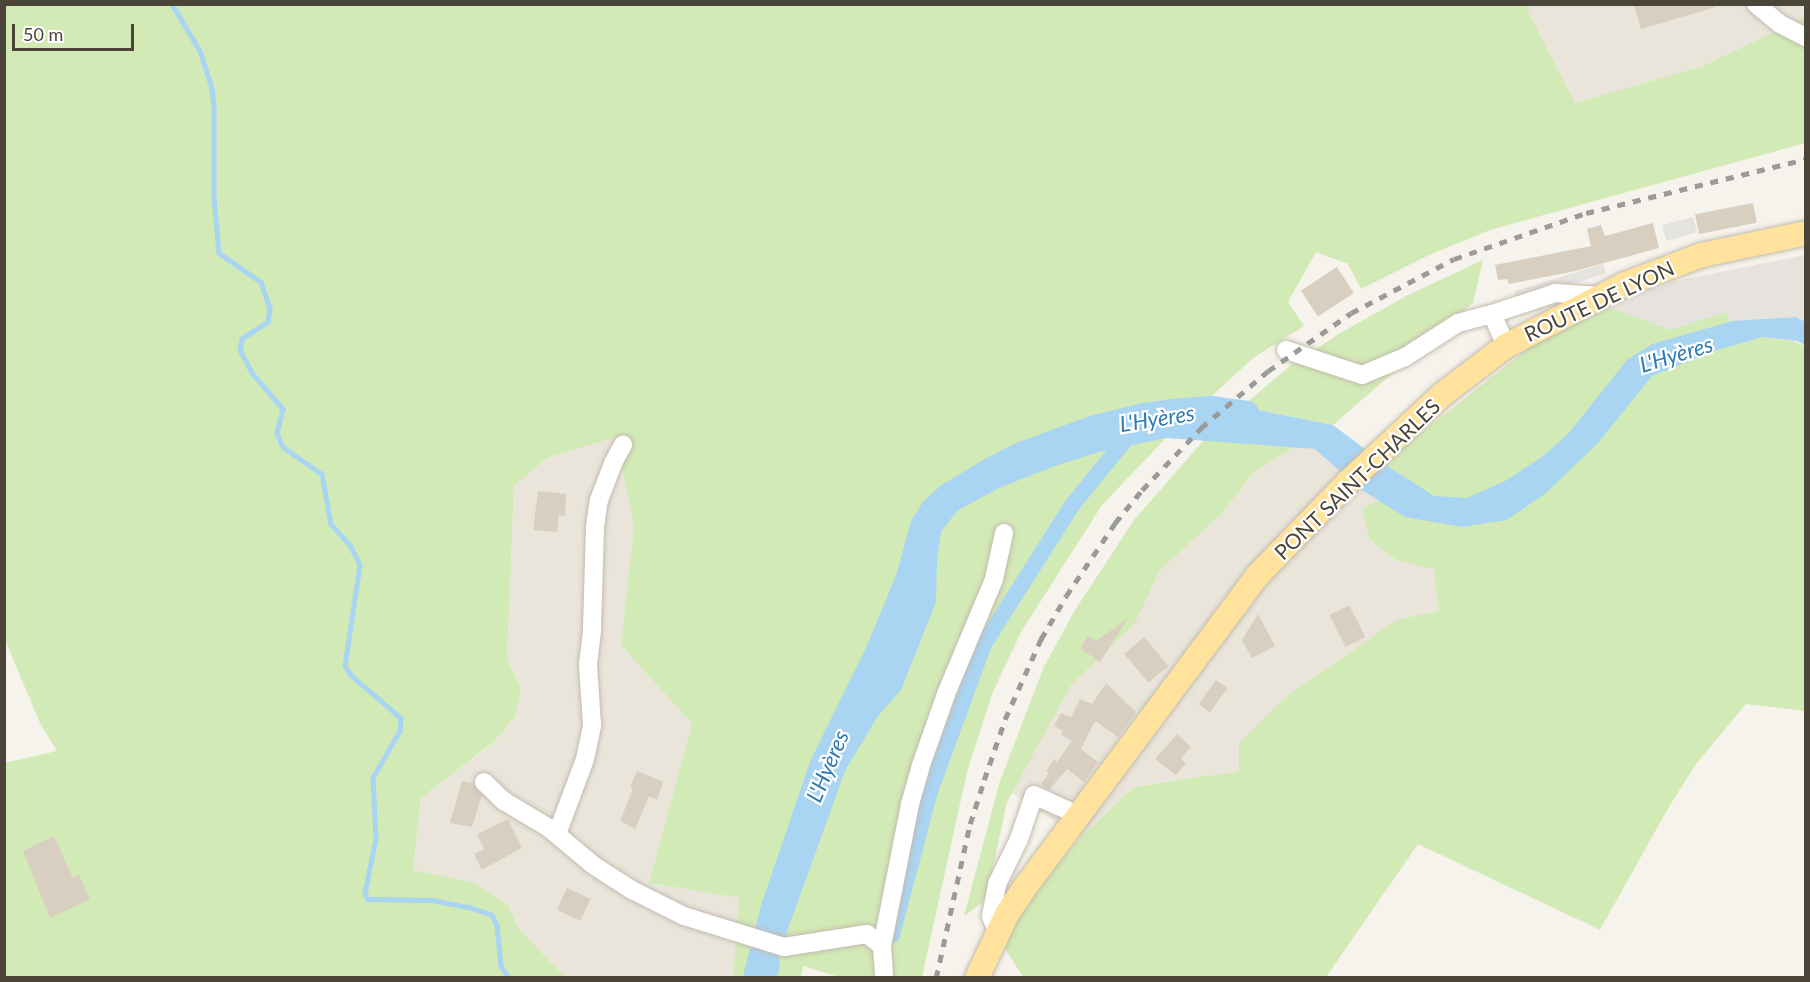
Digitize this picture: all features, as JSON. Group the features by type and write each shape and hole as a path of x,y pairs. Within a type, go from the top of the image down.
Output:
{"main road":[{"name":"ROUTE DE LYON","path":"1443,394 1506,346 1623,285 1702,255 1806,233"},
{"name":"PONT SAINT-CHARLES","path":"977,978 1003,923 1078,815 1257,576 1348,482 1443,394"}],"street":[{"path":"1756,4 1780,24 1806,37"},
{"path":"1286,350 1362,375 1406,357 1458,323 1555,293 1601,296"},
{"path":"1492,314 1506,346"},
{"path":"557,834 585,759 592,725 588,664 592,629 595,527 599,500 623,445"},
{"path":"884,978 882,946 910,804 946,694 994,579 1004,533"},
{"path":"484,782 504,801 557,834 593,865 632,890 684,916 784,947 867,934 882,946"},
{"path":"1003,923 991,916 997,884 1019,839 1034,795 1078,815"}],"shaded area":[{"path":"1805,4 1806,17 1703,66 1575,103 1525,5"},
{"path":"1693,217 1697,232 1666,241 1662,225"},
{"path":"1805,255 1805,322 1796,317 1731,322 1726,312 1671,330 1605,306 1675,281"},
{"path":"1603,264 1606,274 1518,300 1515,291"},
{"path":"616,437 634,526 621,645 692,724 649,883 739,898 733,977 565,977 519,929 508,905 477,884 413,871 421,798 495,742 515,717 521,689 507,659 514,486 547,458"},
{"path":"1294,447 1315,449 1360,489 1379,501 1362,508 1369,539 1396,560 1434,568 1440,612 1397,620 1239,771 1134,787 1080,838 999,784 1044,667 1075,610 1222,513 1253,473"}],"green space":[{"path":"5,5 1525,5 1575,103 1703,66 1805,17 1805,143 1490,230 1429,255 1361,289 1348,264 1316,252 1288,302 1304,326 1253,358 1166,438 1102,505 1021,632 992,694 967,772 922,977 839,977 803,966 801,977 733,977 739,898 649,883 692,724 621,645 634,526 616,437 547,458 514,486 507,659 521,689 515,717 495,741 421,798 413,870 477,884 508,905 519,929 565,977 5,977 4,763 57,751 40,723 5,640"},
{"path":"1483,260 1473,303 1333,425 1258,410 1238,410 1291,365 1342,332 1408,295"},
{"path":"1605,306 1671,330 1726,312 1741,343 1763,337 1793,341 1805,346 1805,711 1746,704 1696,764 1667,810 1600,930 1418,844 1326,977 1023,977 1004,947 1024,906 1080,838 1134,787 1239,771 1239,743 1286,697 1397,620 1439,611 1434,569 1396,560 1369,539 1362,508 1416,485 1383,463 1540,339"},
{"path":"1204,440 1294,447 1253,473 1222,513 1159,571 1135,623 1071,685 1007,802 986,900 964,916 999,784 1044,667 1075,610 1134,520"}],"water":[{"path":"1796,317 1805,322 1805,345 1797,341 1763,337 1717,350 1652,376 1597,444 1546,493 1507,520 1462,527 1405,517 1360,489 1315,449 1166,438 1099,452 1055,466 999,488 957,511 941,532 937,561 936,602 901,690 878,716 845,771 784,940 777,949 780,965 777,977 757,978 774,911 823,767 879,653 924,527 934,511 950,496 1022,456 1095,429 1172,413 1258,410 1333,425 1389,467 1434,496 1467,498 1507,480 1543,456 1568,434 1627,360 1652,344 1733,321"}],"building":[{"path":"1708,4 1716,7 1641,29 1634,5"},
{"path":"1753,203 1757,223 1699,234 1695,214"},
{"path":"1653,223 1659,248 1571,272 1509,284 1507,279 1498,280 1495,265 1591,246 1587,229 1601,225 1605,236"},
{"path":"1337,267 1354,293 1318,316 1301,290"},
{"path":"538,491 566,494 565,516 559,515 557,532 533,530"},
{"path":"1349,605 1365,637 1346,647 1329,615"},
{"path":"1258,614 1275,646 1252,658 1242,640"},
{"path":"1128,618 1100,662 1080,648 1088,636 1096,641"},
{"path":"1144,637 1168,666 1149,683 1124,654"},
{"path":"1216,680 1227,688 1210,712 1198,704"},
{"path":"1106,683 1136,712 1118,737 1095,721 1081,749 1098,762 1084,782 1067,769 1049,790 1041,784 1049,773 1046,771 1054,759 1057,762 1072,741 1061,735 1063,731 1054,726 1061,713 1071,717 1080,699 1092,704"},
{"path":"1177,734 1191,747 1181,758 1186,763 1176,775 1155,759"},
{"path":"637,771 663,782 657,800 649,796 635,829 620,821 633,789 630,787"},
{"path":"462,781 473,783 482,795 472,827 450,823"},
{"path":"508,819 522,848 482,870 474,854 484,849 477,834"},
{"path":"54,836 73,878 79,875 90,899 50,918 23,851"},
{"path":"567,888 591,899 580,921 557,910"}],"waterway":[{"path":"172,4 200,51 212,89 214,198 219,253 261,282 270,308 268,322 242,339 240,350 253,374 283,409 277,433 283,447 322,474 331,524 350,545 360,565 345,666 351,675 401,718 400,731 373,778 376,839 365,893 368,899 432,900 469,907 492,915 497,925 501,966 509,978"},
{"name":"L'Hyères","path":"757,978 774,911 823,767 879,653 909,581 924,527 934,511 950,496 992,471 1022,456 1095,429 1172,413 1212,410 1246,415"},
{"path":"892,935 930,791 984,644 1073,504 1144,417"}],"railway":[{"path":"936,978 970,824 1005,719 1041,639 1066,596 1115,523 1142,490 1201,428 1268,371 1351,313 1454,259 1586,213 1806,159"}]}
